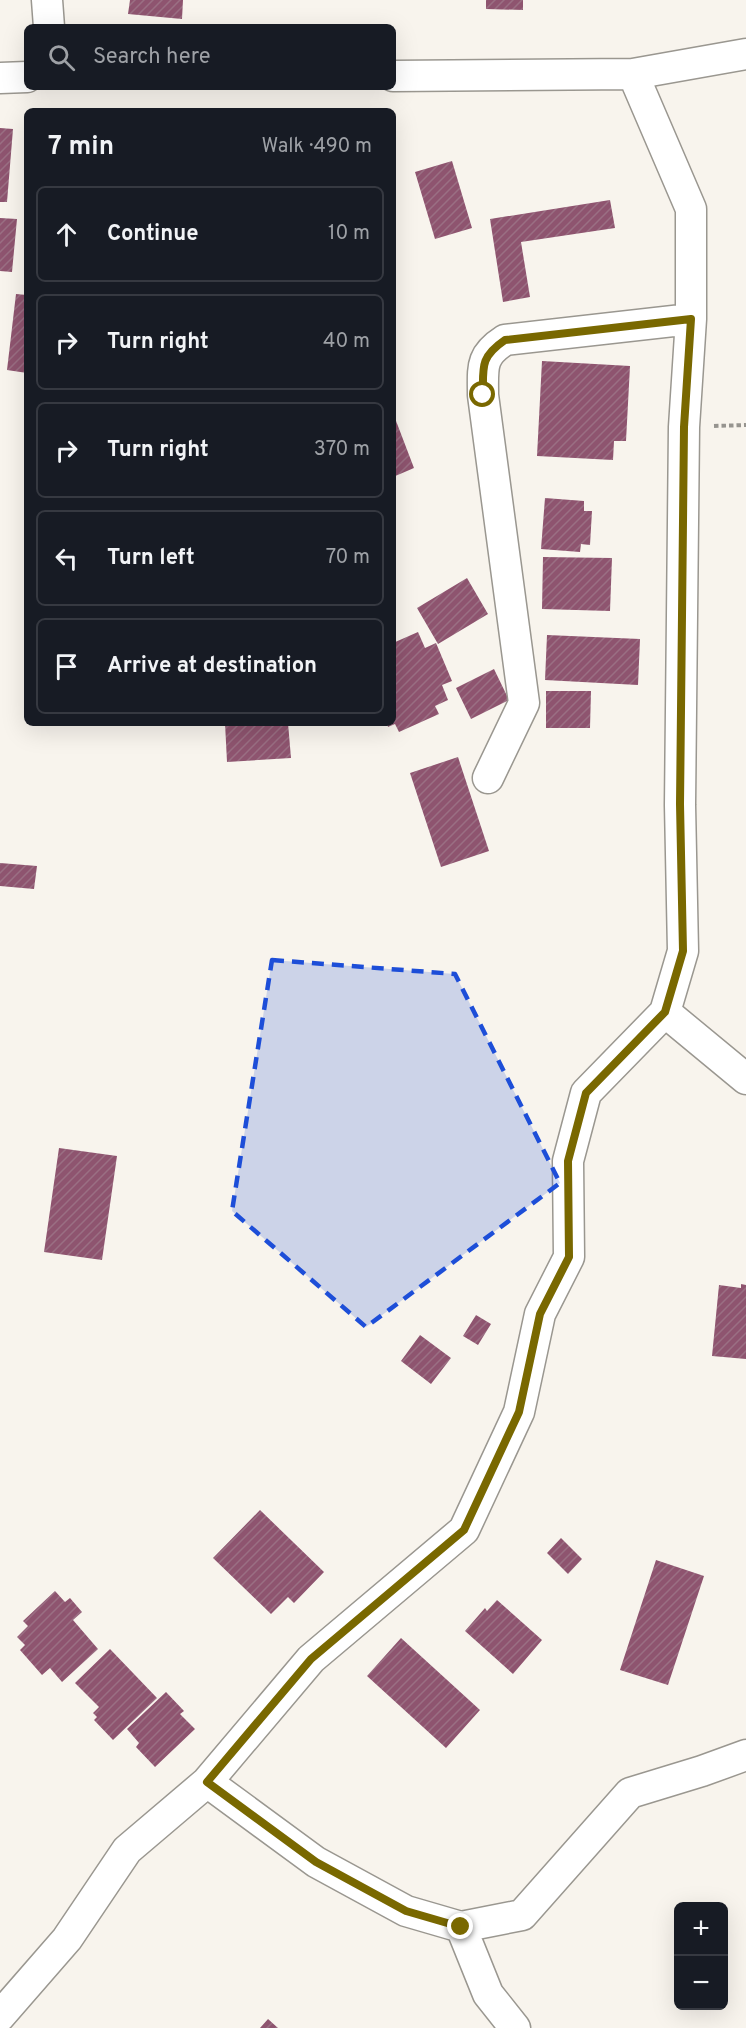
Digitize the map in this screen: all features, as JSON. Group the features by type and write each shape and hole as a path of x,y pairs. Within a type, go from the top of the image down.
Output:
{"street":[{"path":"47,0 49,24"},
{"path":"396,76 633,74 746,54"},
{"path":"0,2016 67,1939 127,1850 207,1782 311,1659 464,1530 519,1412 540,1314 569,1257 568,1161 586,1093 665,1012 683,951 680,804 684,427 691,319 691,209 633,74"},
{"path":"0,78 24,77"},
{"path":"488,778 524,703 483,395 483,364 492,349 505,340 691,319"},
{"path":"665,1012 746,1079"},
{"path":"207,1782 316,1862 406,1911 461,1927 522,1915 630,1793 746,1755"},
{"path":"461,1927 488,1994 515,2028"}],"highlighted area":[{"path":"272,960 455,974 560,1183 366,1327 232,1211"}],"building":[{"path":"130,0 183,0 182,19 128,14"},
{"path":"486,0 523,0 523,10 486,9"},
{"path":"0,128 13,129 7,202 0,202"},
{"path":"452,161 472,228 435,239 415,172"},
{"path":"610,200 615,228 521,242 530,297 503,302 490,219"},
{"path":"0,218 17,219 12,272 0,271"},
{"path":"16,294 24,295 24,373 7,370"},
{"path":"542,361 630,366 626,441 614,441 613,460 537,456"},
{"path":"396,421 414,468 396,476"},
{"path":"545,498 584,501 584,511 592,511 590,545 581,544 580,552 541,549"},
{"path":"543,557 612,558 610,611 542,609"},
{"path":"467,578 488,614 438,644 417,608"},
{"path":"418,632 425,648 436,643 452,681 442,685 448,700 435,706 439,714 399,732 396,726 396,642"},
{"path":"547,635 640,639 638,685 545,680"},
{"path":"494,669 509,700 471,719 456,688"},
{"path":"546,691 591,691 590,728 546,728"},
{"path":"225,726 288,726 291,758 227,762"},
{"path":"458,757 489,851 441,867 410,773"},
{"path":"0,863 37,866 34,889 0,886"},
{"path":"59,1148 117,1156 102,1260 44,1252"},
{"path":"741,1284 746,1285 746,1359 712,1356 719,1285 741,1288"},
{"path":"476,1315 491,1324 478,1345 463,1336"},
{"path":"420,1335 451,1358 431,1384 401,1361"},
{"path":"260,1510 324,1572 294,1603 288,1597 271,1614 213,1558"},
{"path":"561,1538 582,1559 568,1574 547,1553"},
{"path":"656,1560 704,1576 668,1685 620,1670"},
{"path":"55,1591 65,1602 70,1598 82,1612 73,1620 98,1649 62,1682 50,1668 42,1675 20,1650 25,1645 17,1637 28,1626 23,1621"},
{"path":"497,1600 542,1640 513,1674 465,1631 485,1608 487,1611"},
{"path":"401,1638 480,1710 446,1748 367,1676"},
{"path":"110,1649 157,1698 113,1740 94,1720 97,1717 93,1713 99,1707 75,1683"},
{"path":"166,1692 184,1711 180,1714 195,1729 155,1767 136,1747 139,1743 127,1729"},
{"path":"268,2019 278,2028 260,2028"}],"route":[{"path":"461,1927 406,1911 316,1862 207,1782 311,1659 464,1530 519,1412 540,1314 569,1257 568,1161 586,1093 665,1012 683,951 680,804 684,427 691,319 505,340 492,349 483,364 483,395"}]}
